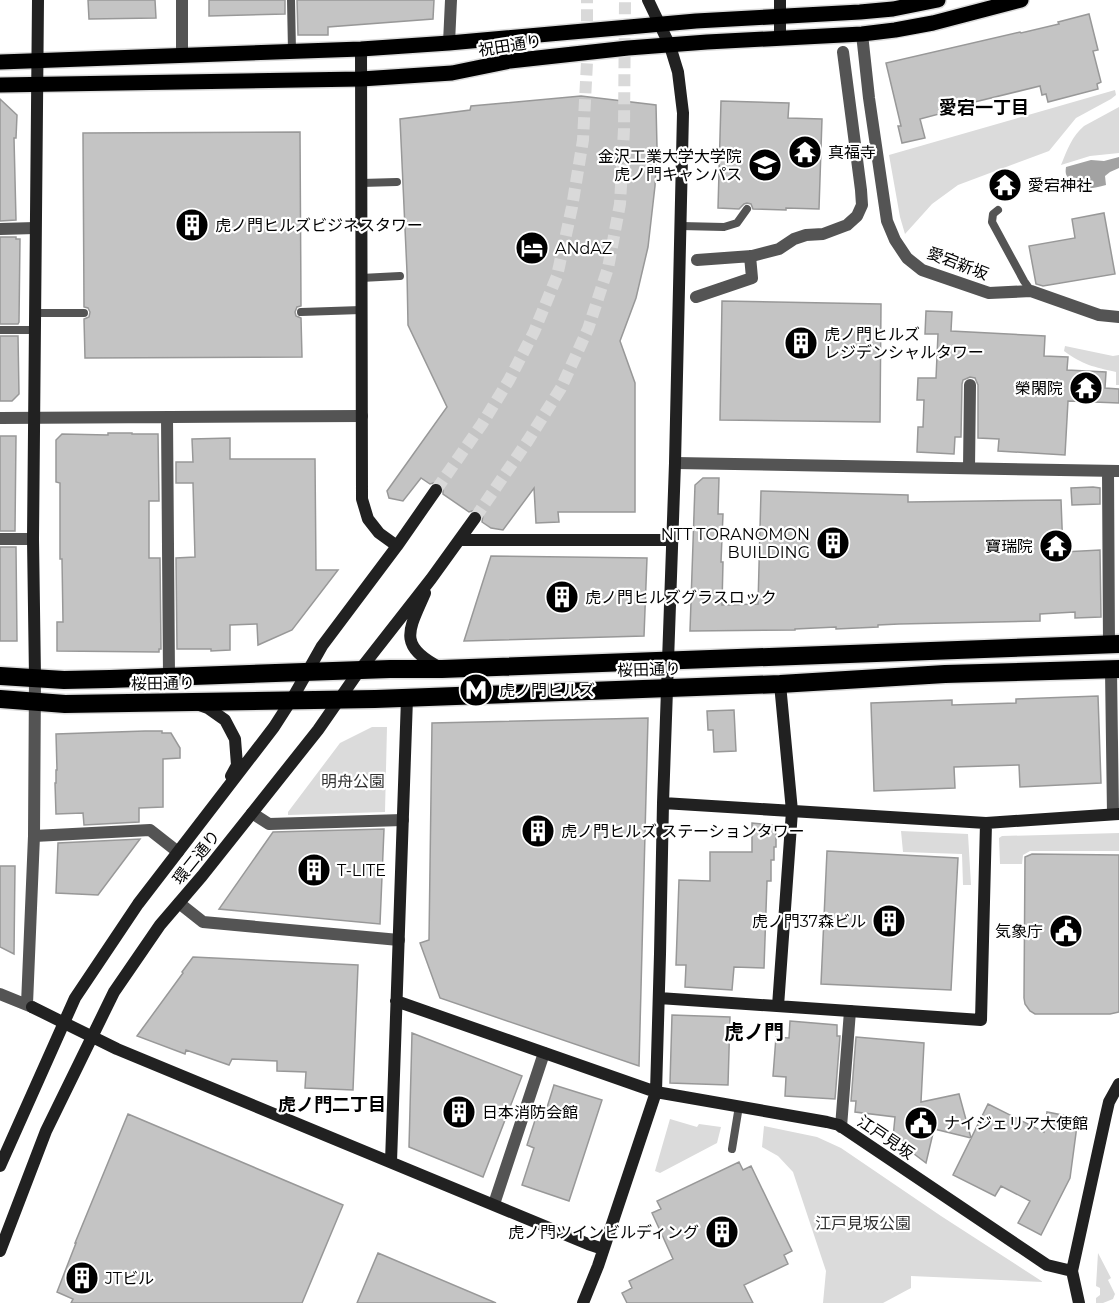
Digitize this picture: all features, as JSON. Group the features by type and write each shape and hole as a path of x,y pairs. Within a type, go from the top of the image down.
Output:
{"highway":[{"name":"桜田通り","path":"0,676 64,680 442,669 1114,644"},
{"name":"桜田通り","path":"0,699 65,704 407,698 780,684 945,674 1115,669"}],"main road":[{"name":"祝田通り","path":"0,85 361,79 452,73 510,61 628,48 862,34 933,23 1021,0"},
{"name":"祝田通り","path":"0,62 450,44 660,25 860,12 893,9 932,1"}],"street":[{"path":"30,1006 36,702 33,539 38,0"},
{"path":"182,0 182,56"},
{"path":"450,44 451,0"},
{"path":"583,1303 598,1266 656,1092 683,113 678,72 670,46 648,0"},
{"path":"780,0 780,38"},
{"name":"愛宕新坂","path":"862,34 887,221 894,240 907,258 922,270 989,293 1031,291 1099,315 1119,317"},
{"path":"361,49 362,498 368,519 379,533 397,546"},
{"path":"697,260 750,256 779,249 806,235 823,234 846,225 857,216 862,205 861,190 843,52"},
{"path":"0,229 36,228"},
{"path":"696,297 752,278 750,256"},
{"path":"969,468 970,385"},
{"path":"0,418 362,416"},
{"path":"167,417 169,676"},
{"path":"675,463 1114,471 1114,644"},
{"name":"環二通り","path":"0,1166 75,998 132,913 274,727 322,646 436,490"},
{"name":"環二通り","path":"0,1251 46,1131 114,992 160,925 318,730 359,671 475,518"},
{"path":"0,539 33,539"},
{"path":"459,540 673,540"},
{"path":"431,579 411,625 410,634 416,652 442,669"},
{"path":"663,803 986,823 1116,814 1115,669"},
{"path":"778,1006 792,811 780,684"},
{"path":"391,1162 407,698"},
{"path":"190,701 208,708 225,720 235,739 237,765 212,809"},
{"path":"252,813 269,824 404,820"},
{"path":"659,998 981,1020 986,823"},
{"path":"34,836 150,830 178,852"},
{"path":"180,903 203,922 399,940"},
{"path":"0,994 30,1006 117,1049 603,1249"},
{"name":"江戸見坂","path":"396,1001 656,1092 827,1122 841,1127 1047,1265 1072,1271"},
{"path":"841,1127 850,1011"},
{"path":"494,1204 544,1053"},
{"path":"1079,1303 1072,1271 1109,1102 1119,1084"}],"lane":[{"path":"291,0 292,51"},
{"path":"361,183 397,182"},
{"path":"681,226 724,227 736,223 747,209"},
{"path":"998,210 993,214 992,222 1031,291"},
{"path":"361,278 400,276"},
{"path":"301,312 362,310"},
{"path":"35,313 84,313"},
{"path":"0,330 35,330"},
{"path":"732,1149 739,1106"}],"green space":[{"path":"1115,90 1116,95 1111,99 1076,118 1049,151 958,185 932,204 905,234 889,155"},
{"path":"1119,107 1119,153 1090,156 1061,165 1070,144 1084,126"},
{"path":"1065,346 1113,356 1119,355 1119,385 1116,385 1116,372 1095,367 1077,359 1064,351"},
{"name":"明舟公園","path":"372,727 387,727 385,812 288,815 340,743"},
{"path":"901,831 968,834 971,885 963,885 962,854 903,852"},
{"path":"1119,833 1119,851 1030,851 1023,855 1022,864 1000,864 999,838 1002,836"},
{"path":"670,1119 697,1127 699,1124 721,1127 717,1143 660,1173 655,1171"},
{"name":"江戸見坂公園","path":"764,1126 817,1137 841,1148 1043,1282 911,1276 911,1288 883,1303 823,1303 826,1271 793,1172 778,1156 762,1147"},
{"path":"1098,1253 1111,1278 1108,1280 1115,1294 1113,1299 1103,1303 1096,1303 1096,1298 1100,1295 1100,1288 1096,1286"}],"shaded area":[{"path":"1119,157 1119,168 1105,176 1106,185 1083,187 1075,184 1066,175 1066,167 1091,160 1104,161"}],"building":[{"path":"88,0 155,0 156,18 89,19"},
{"path":"209,0 285,0 285,14 209,16"},
{"path":"297,0 434,0 433,19 328,27 328,35 298,35"},
{"path":"1089,14 1098,50 1093,51 1101,82 1097,84 1098,89 1048,102 1046,94 1042,95 1040,86 954,107 954,110 920,119 925,138 902,143 898,126 901,126 886,63 1059,24 1058,22"},
{"path":"581,96 656,105 655,186 648,247 636,298 620,341 635,383 635,512 558,512 559,522 536,523 534,488 503,530 491,528 482,522 483,515 480,512 475,510 469,512 443,494 443,486 437,482 430,484 421,478 403,501 389,498 387,491 447,407 408,325 400,119 470,110 471,106"},
{"path":"0,99 17,115 16,138 14,138 16,220 0,221"},
{"path":"721,101 789,103 788,118 822,119 819,209 753,209 751,204 747,203 739,209 718,208"},
{"name":"虎ノ門ヒルズビジネスタワー","path":"300,132 301,306 297,307 295,312 296,316 301,318 302,357 85,358 84,319 89,317 90,312 84,307 83,133"},
{"path":"1104,213 1115,274 1043,286 1036,284 1029,246 1075,238 1072,219"},
{"path":"0,237 20,239 18,324 0,324"},
{"name":"虎ノ門ヒルズ レジデンシャルタワー","path":"722,301 881,304 880,422 720,420"},
{"path":"926,311 952,312 951,331 1045,336 1044,356 1068,357 1067,370 1106,372 1105,388 1119,389 1119,403 1068,401 1065,455 998,451 999,439 978,438 978,385 975,378 970,377 963,380 962,384 961,437 955,437 954,454 917,452 918,427 923,427 924,400 917,400 918,378 936,378 938,334 925,334"},
{"path":"0,336 18,336 19,394 12,401 0,401"},
{"path":"108,433 158,434 159,501 149,501 149,558 160,558 161,649 159,652 57,651 57,622 63,622 60,483 56,482 56,440 62,434 108,435"},
{"path":"0,436 16,436 15,531 0,531"},
{"path":"230,438 230,459 315,459 316,570 338,570 292,630 258,645 257,624 230,625 230,650 177,649 176,558 195,557 193,483 176,483 176,462 193,462 192,439"},
{"path":"703,478 719,478 718,514 723,514 722,605 758,604 761,491 908,495 908,502 1061,500 1063,552 1100,550 1101,617 1075,618 1075,612 1040,614 1040,621 899,624 836,629 836,627 795,630 690,631 695,485"},
{"path":"1071,488 1100,488 1100,504 1072,505"},
{"path":"0,547 16,547 17,641 0,641"},
{"name":"虎ノ門ヒルズグラスロック","path":"491,556 647,558 644,636 464,641"},
{"path":"1098,696 1101,783 1020,787 1019,765 954,767 955,788 874,791 871,703 952,700 952,705 1016,703 1016,699"},
{"path":"734,710 736,751 714,752 713,730 708,730 707,711"},
{"name":"虎ノ門ヒルズ ステーションタワー","path":"648,718 639,1066 440,998 420,943 429,940 432,723"},
{"path":"145,731 171,733 180,748 180,758 163,759 163,807 139,808 139,822 84,825 83,813 56,814 56,734"},
{"path":"752,823 772,825 776,830 774,860 771,860 771,881 767,881 764,968 734,967 732,990 685,987 686,965 676,965 679,880 710,881 710,852 752,852"},
{"name":"T-LITE","path":"384,829 380,924 219,909 273,832"},
{"path":"140,839 98,895 56,893 58,843"},
{"name":"虎ノ門37森ビル","path":"827,851 958,858 951,990 821,984"},
{"path":"1032,854 1119,855 1119,1012 1035,1014 1025,1004 1025,857"},
{"path":"0,866 15,866 14,954 0,947"},
{"path":"193,957 358,965 353,1090 305,1088 306,1072 277,1071 277,1061 232,1059 229,1065 186,1050 185,1054 137,1036"},
{"path":"672,1015 730,1017 728,1085 670,1083"},
{"path":"790,1021 837,1025 837,1036 840,1036 835,1099 785,1096 786,1077 773,1076 776,1037 789,1038"},
{"name":"日本消防会館","path":"412,1033 522,1076 483,1177 409,1147"},
{"path":"856,1037 924,1043 921,1102 959,1094 971,1138 934,1129 926,1163 893,1138 895,1117 855,1112 856,1101 851,1101"},
{"path":"554,1085 602,1100 569,1201 522,1185 534,1148 527,1145 538,1111 545,1114"},
{"path":"988,1104 1044,1132 1047,1112 1078,1118 1070,1178 1041,1235 1018,1223 1030,1201 1001,1186 995,1196 953,1175"},
{"path":"128,1114 343,1205 302,1303 71,1303 73,1299 57,1292"},
{"name":"虎ノ門ツインビルディング","path":"739,1162 743,1170 751,1166 792,1251 784,1255 788,1264 744,1285 753,1303 627,1303 622,1293 632,1288 629,1281 673,1259 652,1213 661,1209 657,1201"},
{"path":"378,1253 496,1303 357,1303"}],"tunnel":[{"path":"436,490 482,424 509,380 534,332 557,276 583,140 587,0"},
{"path":"475,518 561,388 588,329 608,268 620,204 624,129 625,0"}],"place":[{"name":"真福寺","path":"805,152"},
{"name":"金沢工業大学大学院 虎ノ門キャンパス","path":"765,165"},
{"name":"愛宕神社","path":"1005,185"},
{"name":"虎ノ門ヒルズビジネスタワー","path":"192,225"},
{"name":"ANdAZ","path":"532,248"},
{"name":"虎ノ門ヒルズ レジデンシャルタワー","path":"801,343"},
{"name":"榮閑院","path":"1086,388"},
{"name":"NTT TORANOMON BUILDING","path":"833,543"},
{"name":"寶瑞院","path":"1056,546"},
{"name":"虎ノ門ヒルズグラスロック","path":"562,597"},
{"name":"虎ノ門ヒルズ","path":"476,690"},
{"name":"虎ノ門ヒルズ ステーションタワー","path":"538,831"},
{"name":"T-LITE","path":"314,870"},
{"name":"虎ノ門37森ビル","path":"889,921"},
{"name":"気象庁","path":"1066,931"},
{"name":"日本消防会館","path":"459,1112"},
{"name":"ナイジェリア大使館","path":"921,1123"},
{"name":"虎ノ門ツインビルディング","path":"722,1232"},
{"name":"JTビル","path":"82,1278"}],"district":[{"name":"愛宕一丁目","path":"984,108"},
{"name":"虎ノ門","path":"754,1032"},
{"name":"虎ノ門二丁目","path":"332,1105"}]}
